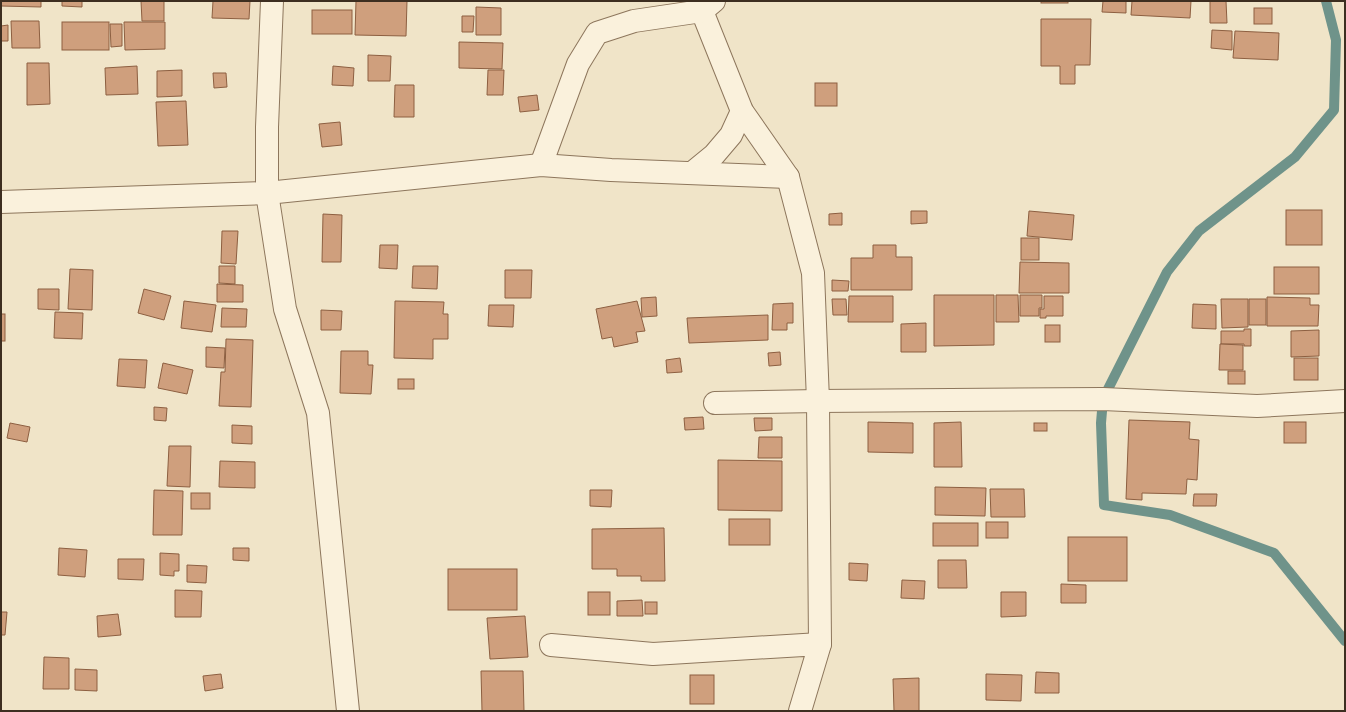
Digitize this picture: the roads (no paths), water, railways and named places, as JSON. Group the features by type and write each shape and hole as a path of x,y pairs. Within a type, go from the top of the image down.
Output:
{"street":[{"path":"272,1 267,127 267,193 285,309 318,413 348,711"},
{"path":"541,166 578,64 597,33 634,21 699,7 742,111 788,177 813,273 818,401 820,644 800,711"},
{"path":"692,173 714,155 731,135 742,111"},
{"path":"1,202 267,193 541,166 788,177"},
{"path":"715,403 1103,399 1257,406 1345,401"},
{"path":"551,645 653,654 820,644"}],"waterway":[{"path":"1326,1 1336,40 1334,110 1295,157 1199,231 1167,272 1103,399 1101,423 1104,505 1170,515 1274,553 1345,641"}]}
